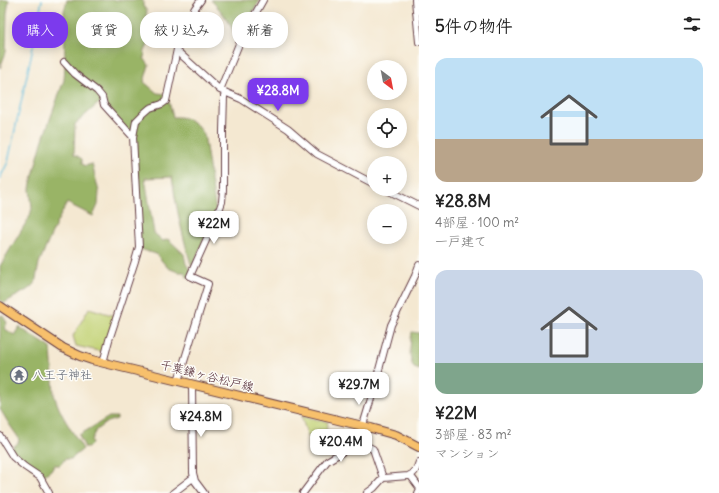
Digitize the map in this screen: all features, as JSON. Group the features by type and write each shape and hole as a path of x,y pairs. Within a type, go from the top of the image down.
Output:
{"main road":[{"name":"千葉鎌ヶ谷松戸線","path":"0,308 63,348 80,356 103,363 363,426 396,435 419,447"}],"street":[{"path":"103,363 139,247 133,137 136,121 150,108 166,101 179,40 183,29 201,0"},
{"path":"178,381 208,284 190,276 222,202 223,91 241,39 262,0"},
{"path":"415,0 419,42"},
{"path":"177,51 223,91 241,99 288,129 317,154 367,180"},
{"path":"64,62 75,74 97,91 102,97 104,105 133,137"},
{"path":"399,196 419,206"},
{"path":"303,493 327,461 352,446 357,441 363,426 391,325 416,276 419,265"},
{"path":"192,385 192,473 195,481 204,493"},
{"path":"0,436 13,457 40,478 49,493"},
{"path":"357,441 374,449 384,478"},
{"path":"367,493 384,478 410,475 414,472 419,462"},
{"path":"410,475 419,487"},
{"path":"173,493 194,477"}],"green space":[{"path":"0,0 9,0 7,13 6,52 0,68"},
{"path":"67,0 143,0 143,6 147,11 140,12 140,48 146,48 144,58 149,65 144,82 157,93 167,94 173,117 191,121 198,126 204,134 216,212 192,268 180,223 172,177 145,178 154,233 163,241 168,239 184,254 186,264 191,271 191,278 187,277 184,272 178,272 168,268 156,254 140,249 134,137 103,105 99,103 75,124 74,154 82,159 82,164 85,166 92,164 99,192 98,205 93,216 67,203 39,263 35,284 4,303 0,300 0,266 30,216 32,208 30,189 31,183 42,142 64,80 65,48 68,48 68,12 64,11"},
{"path":"211,0 260,0 253,12 232,12 232,28 224,15 224,12 220,10"},
{"path":"89,308 115,316 103,352 76,346 73,336"},
{"path":"3,315 7,323 4,328 14,335 20,326 22,329 51,348 54,394 56,401 63,416 83,449 71,459 65,459 60,465 54,465 51,470 41,477 10,449 19,441 18,437 0,409 0,316"},
{"path":"412,332 419,333 419,354 417,358 419,359 419,370 414,368 410,355"},
{"path":"301,416 328,422 326,430 331,432 328,441 322,438 308,437"},
{"path":"109,417 117,417 117,419 107,422 96,430 91,440 92,444 88,448 85,448 79,435"}],"waterway":[{"path":"0,178 8,162 42,0"}],"place":[{"name":"八王子神社","path":"19,375"}]}
